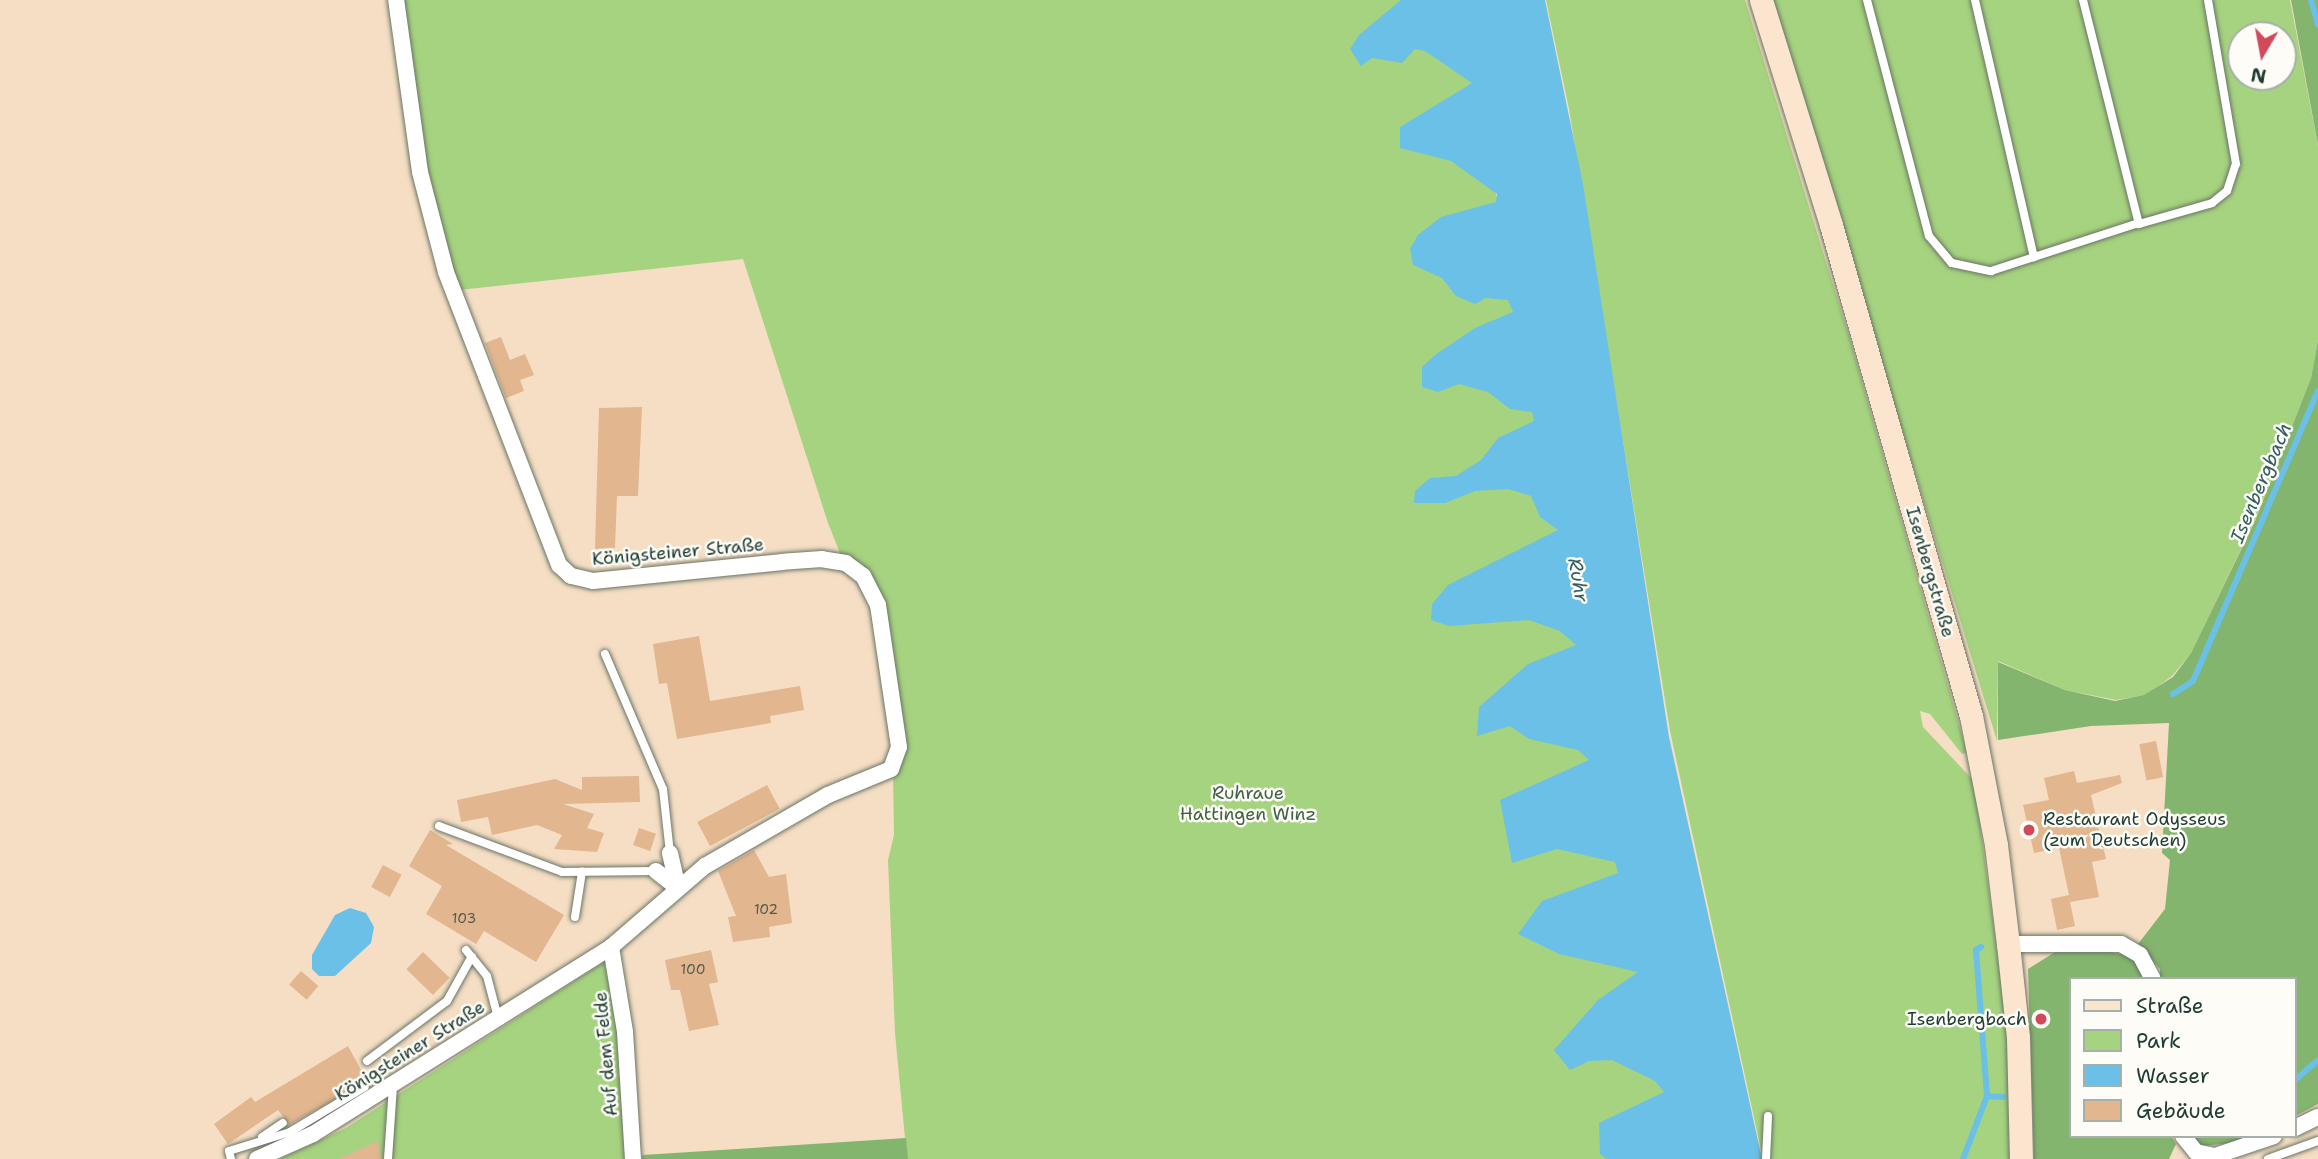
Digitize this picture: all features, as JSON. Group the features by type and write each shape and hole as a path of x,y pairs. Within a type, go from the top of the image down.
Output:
{"main road":[{"name":"Isenbergstraße","path":"1760,0 1831,225 1971,716 1996,845 2008,944 2021,1086 2021,1159"}],"street":[{"name":"Königsteiner Straße","path":"255,1151 313,1134 611,947 705,866 828,794 891,769 899,731 874,594 855,569 822,559 679,569 604,581 571,576 559,565 446,272 421,172 396,0"},
{"path":"670,852 678,888"},
{"path":"656,871 678,888"},
{"path":"2008,944 2122,944 2140,955 2152,977"},
{"name":"Auf dem Felde","path":"611,947 625,1032 633,1159"},
{"path":"2297,1127 2318,1117"},
{"path":"2184,1138 2197,1156 2224,1154 2268,1138"}],"lane":[{"path":"1867,0 1929,236 1952,263 1991,271 2139,223 2212,203 2227,191 2236,164 2208,0"},
{"path":"1975,0 2034,257"},
{"path":"2083,0 2139,223"},
{"path":"605,654 663,789 670,852"},
{"path":"439,826 562,872 656,871"},
{"path":"575,917 582,872"},
{"path":"366,1061 447,1001 469,953 487,976 498,1018"},
{"path":"388,1159 393,1084"},
{"path":"231,1159 229,1151 255,1151 365,1087"},
{"path":"1766,1159 1768,1116"},
{"path":"255,1151 283,1124"},
{"path":"2268,1159 2317,1144"}],"green space":[{"name":"Ruhraue Hattingen Winz","path":"403,0 1444,0 1474,83 1468,86 1509,244 1559,530 1688,1159 907,1159 895,1033 888,860 894,835 893,773 878,604 844,563 828,523 743,259 459,290 423,162"},
{"path":"1546,0 1745,0 1849,336 1967,753 1962,754 1930,714 1920,711 1923,727 1974,781 2006,1018 2012,1159 1763,1159 1670,731 1569,109"},
{"path":"1771,0 2290,0 2294,21 2227,21 2227,91 2297,91 2297,36 2318,146 2318,340 2311,378 2255,520 2191,653 2172,676 2146,695 2116,700 2065,690 1998,661 1997,741"},
{"path":"2291,0 2318,0 2318,145 2297,21"},
{"path":"2318,340 2318,1104 2297,1115 2297,977 2160,977 2160,969 2138,944 2165,909 2170,860 2162,853 2169,723 2091,726 1998,740 1998,662 2065,690 2115,701 2144,695 2173,677 2191,653 2255,521 2311,378"},
{"path":"2089,948 2131,956 2146,977 2070,977 2070,1138 2172,1138 2176,1144 2169,1159 2034,1159 2028,969 2060,949"},
{"path":"604,962 620,1033 628,1159 280,1159 346,1128"},
{"path":"906,1138 908,1159 642,1159 643,1155"},
{"path":"2192,1138 2244,1138 2233,1143 2200,1146"}],"water":[{"name":"Ruhr","path":"1401,0 1545,0 1583,184 1669,737 1762,1159 1607,1159 1600,1154 1599,1123 1664,1092 1655,1081 1612,1060 1589,1061 1570,1070 1554,1050 1598,1000 1638,972 1559,954 1518,934 1542,901 1618,873 1615,862 1557,849 1512,863 1500,800 1589,760 1578,750 1529,739 1510,726 1477,736 1479,707 1528,664 1576,645 1560,631 1529,620 1449,626 1431,620 1432,604 1448,585 1558,530 1540,517 1531,496 1508,489 1475,491 1445,503 1414,503 1415,491 1430,478 1456,476 1481,460 1498,438 1534,421 1532,412 1510,409 1488,392 1459,384 1438,392 1422,387 1422,367 1435,355 1475,328 1513,312 1508,300 1486,298 1475,304 1456,296 1442,278 1413,265 1410,249 1418,235 1441,217 1496,202 1497,194 1451,161 1400,148 1400,127 1472,83 1425,51 1415,49 1402,63 1372,58 1361,66 1350,49 1359,35"},
{"path":"350,908 366,913 374,927 371,943 335,976 319,976 312,969 312,955 335,915"}],"building":[{"path":"501,337 510,360 525,354 534,375 520,380 524,391 506,398 485,343"},
{"path":"642,407 638,496 617,496 615,548 595,549 599,408"},
{"path":"699,636 710,701 800,686 804,710 770,716 771,723 677,739 667,683 659,684 653,644"},
{"path":"2156,741 2163,777 2146,781 2139,744"},
{"path":"2074,771 2077,783 2120,775 2122,783 2091,795 2106,859 2092,862 2099,897 2070,902 2075,926 2057,930 2051,899 2069,895 2059,848 2034,853 2023,805 2049,800 2044,778"},
{"path":"639,776 640,802 563,804 594,814 587,828 604,833 597,852 554,849 562,835 537,825 492,835 488,817 461,822 457,800 555,779 582,790 582,777"},
{"path":"767,785 780,809 710,846 697,822"},
{"path":"639,828 656,834 650,851 633,845"},
{"path":"430,830 453,844 446,845 564,915 536,962 484,931 476,944 426,914 442,886 409,866"},
{"path":"754,850 769,877 786,874 792,923 769,927 770,937 733,942 728,917 736,916 718,871"},
{"path":"383,865 402,875 390,897 371,887"},
{"path":"711,950 718,982 709,984 719,1025 689,1031 680,990 671,990 665,960"},
{"path":"423,952 450,978 433,995 406,969"},
{"path":"301,971 318,986 307,1000 289,985"},
{"path":"348,1046 367,1081 289,1125 278,1110 228,1144 214,1124 251,1097 255,1102"},
{"path":"378,1141 381,1159 339,1159"}],"waterway":[{"path":"2311,0 2318,25"},
{"name":"Isenbergbach","path":"2173,694 2193,681 2318,391"},
{"name":"Isenbergbach","path":"1963,1159 1987,1096 1976,950 1981,947"},
{"path":"2297,1078 2318,1060"},
{"name":"Isenbergbach","path":"1987,1096 2003,1097"}],"place":[{"name":"Restaurant Odysseus (zum Deutschen)","path":"2029,830"},
{"name":"Isenbergbach","path":"2041,1019"}]}
